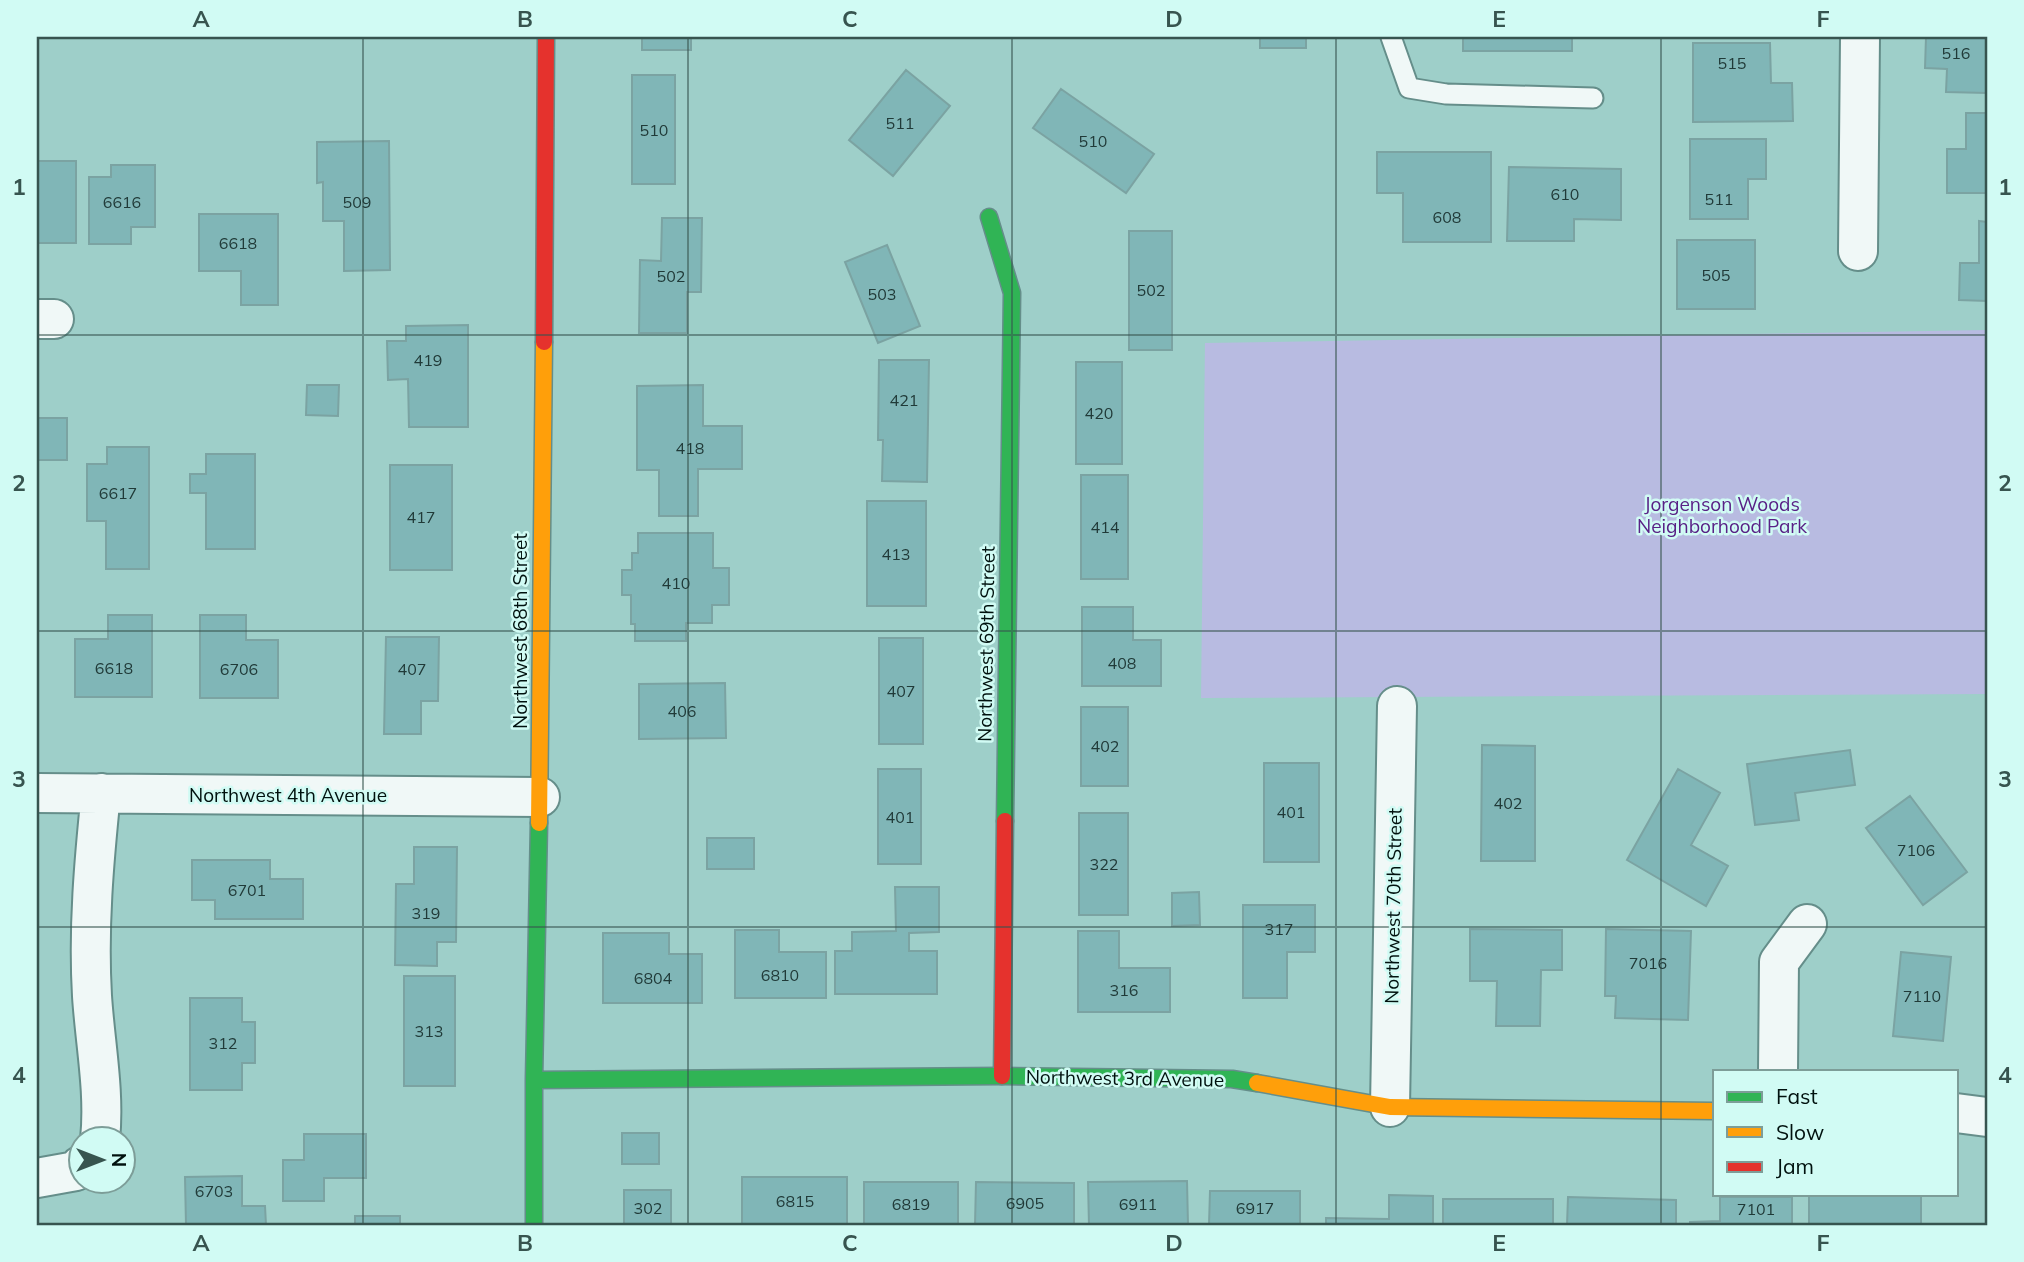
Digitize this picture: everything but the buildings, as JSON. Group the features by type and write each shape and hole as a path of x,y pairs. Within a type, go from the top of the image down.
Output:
{"street":[{"name":"Northwest 68th Street","path":"534,1225 546,37"},
{"path":"1858,251 1860,37"},
{"name":"Northwest 69th Street","path":"989,217 1012,293 1002,1076"},
{"name":"Northwest 70th Street","path":"1390,1107 1397,706"},
{"name":"Northwest 4th Avenue","path":"37,793 540,797"},
{"path":"101,793 92,877 92,994 102,1105 101,1126"},
{"path":"1778,1070 1779,962 1807,924"},
{"name":"Northwest 3rd Avenue","path":"534,1080 1002,1076 1232,1079 1390,1107 1713,1111"},
{"path":"1958,1113 1987,1116"},
{"path":"37,1178 66,1173"}],"lane":[{"path":"1391,37 1409,88 1446,94 1593,98"}],"green space":[{"name":"Jorgenson Woods Neighborhood Park","path":"1987,330 1987,694 1201,698 1205,343"}],"traffic: fast":[{"path":"989,217 1012,293 1005,821"},
{"path":"534,1225 539,823"},
{"path":"534,1080 1002,1076 1232,1079 1257,1083"}],"traffic: slow":[{"path":"539,823 544,342"},
{"path":"1257,1083 1390,1107 1713,1111"}],"traffic: jam":[{"path":"544,342 546,37"},
{"path":"1002,1076 1005,821"}]}
